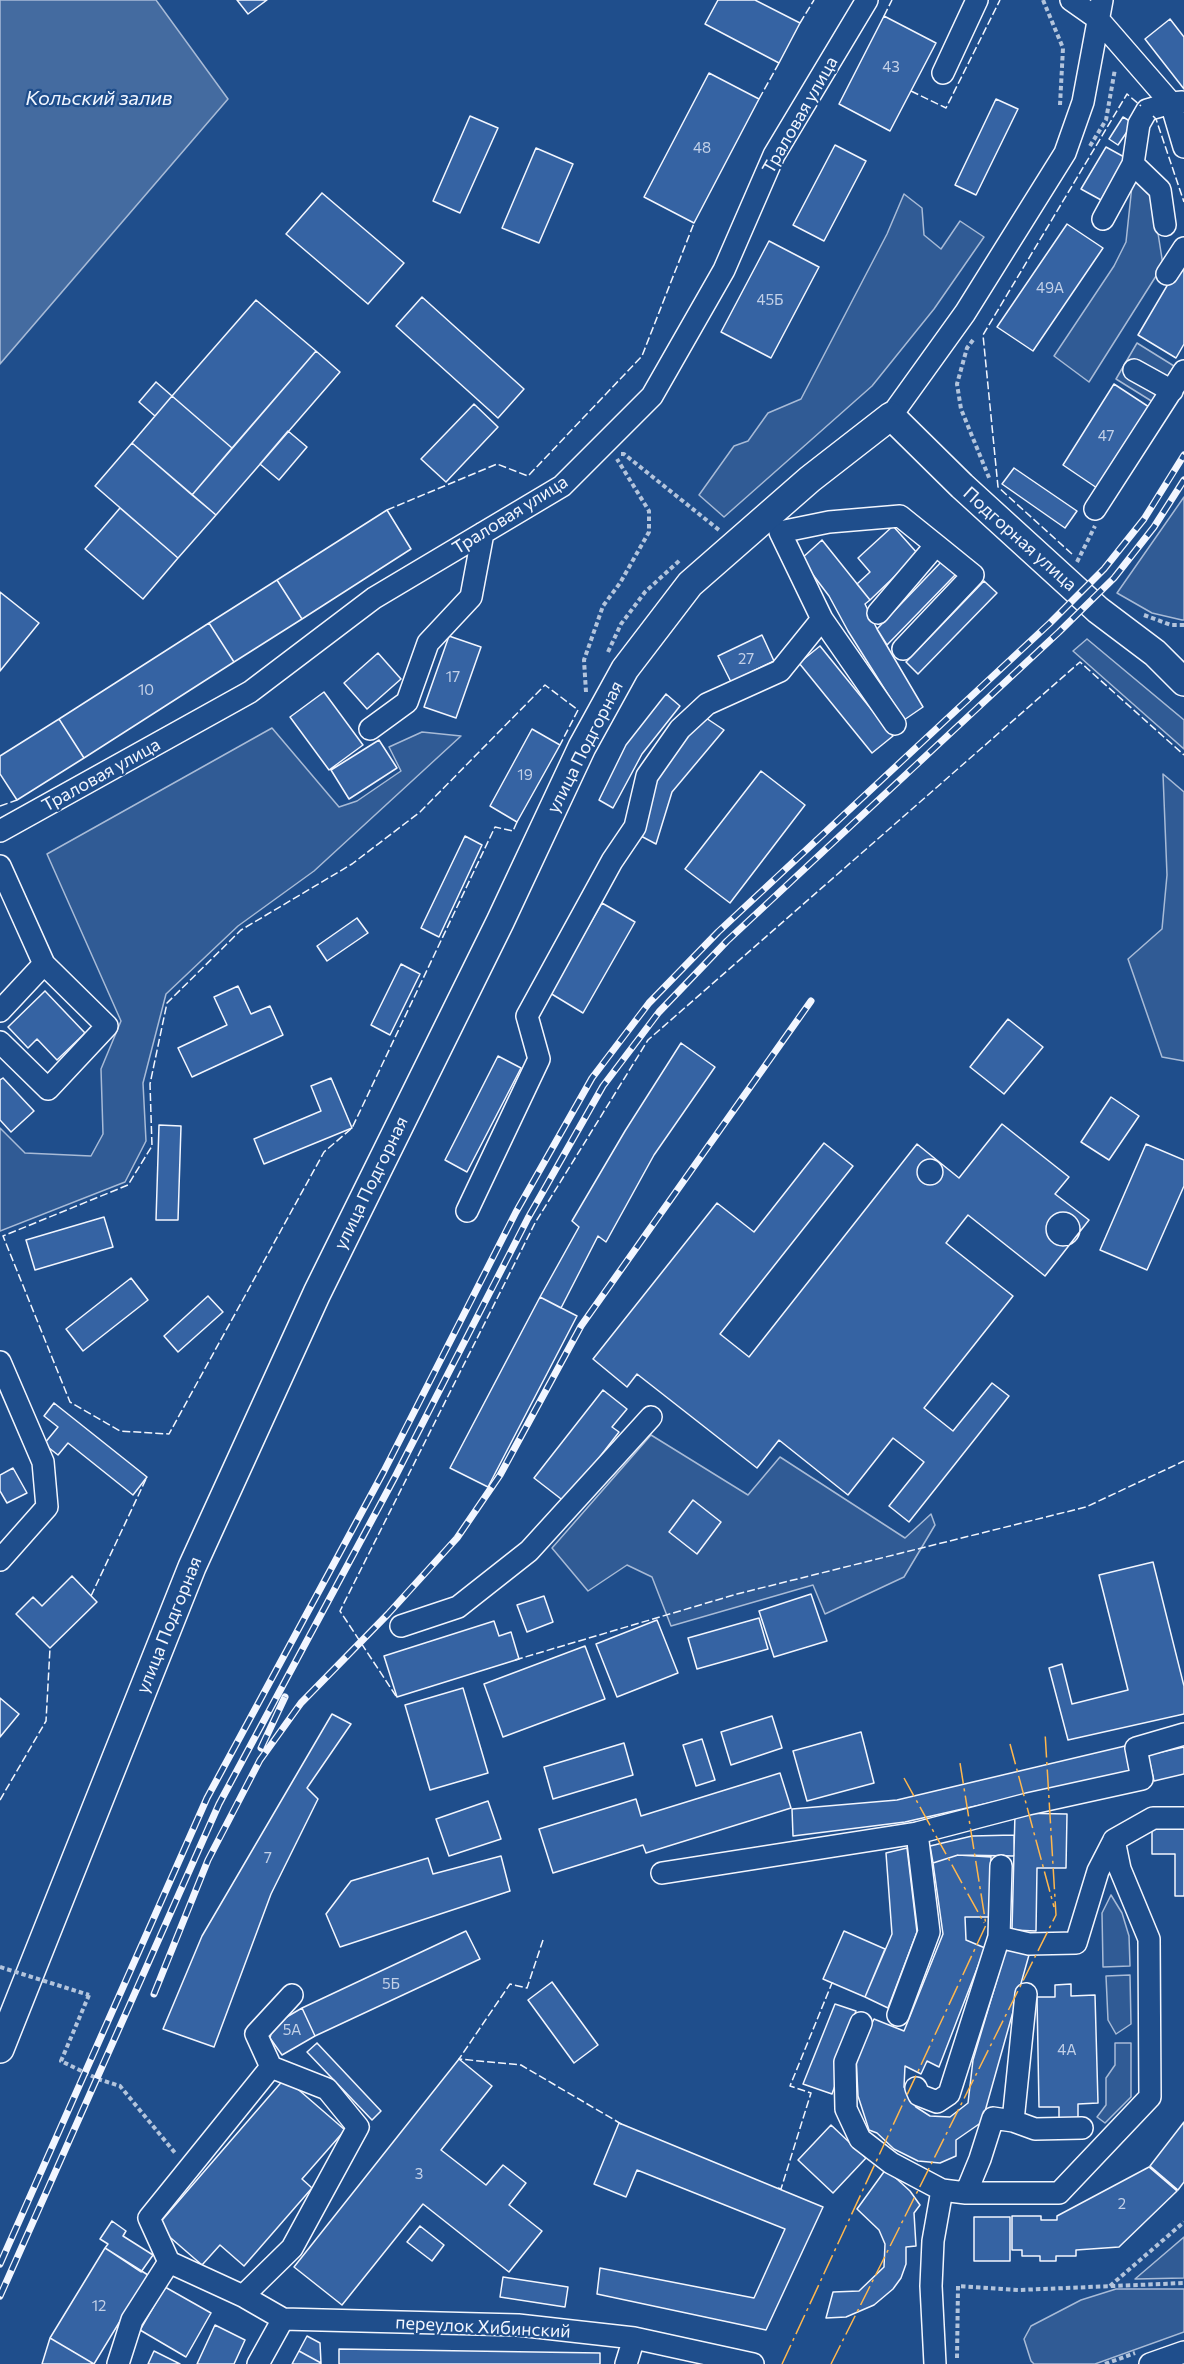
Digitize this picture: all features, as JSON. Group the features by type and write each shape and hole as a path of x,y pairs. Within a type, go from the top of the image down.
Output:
{"main road":[{"name":"улица Подгорная","path":"0,2049 192,1567 317,1293 500,922 582,747 625,669 690,584 774,524 810,479 891,416"},
{"name":"Подгорная улица","path":"891,416 962,486 1098,610 1155,653 1184,682"},
{"path":"1155,653 1184,650"}],"street":[{"name":"Траловая улица","path":"0,831 250,692 374,598 562,486 652,396 724,270 774,155 867,0"},
{"path":"943,73 977,0"},
{"path":"1071,0 1100,10 1118,44 1178,102 1184,147"},
{"path":"891,416 965,313 1065,153 1083,102 1100,10"},
{"path":"1103,219 1133,164 1138,124 1147,110 1178,102"},
{"path":"1133,164 1160,190 1165,225"},
{"path":"1167,274 1184,248"},
{"path":"1134,370 1172,391"},
{"path":"1096,516 1184,371"},
{"path":"895,724 822,619 774,524 900,516 973,574 903,649"},
{"path":"370,729 408,702 428,643 471,597 483,533"},
{"path":"878,613 936,545"},
{"path":"467,1211 539,1059 526,1016 612,861 635,827 647,776 680,729 706,705 780,670 822,619"},
{"path":"0,866 44,964 107,1026 48,1089 0,1042"},
{"path":"0,1011 44,964"},
{"path":"0,1362 43,1462 47,1507 0,1560"},
{"path":"400,1626 458,1607 529,1551 651,1417"},
{"path":"662,1874 917,1833 1028,1804 1142,1779 1136,1748 1184,1734"},
{"path":"999,1937 1029,1944 1076,1943 1098,1871 1114,1839 1153,1818 1184,1818"},
{"path":"898,2015 928,1932 917,1833"},
{"path":"861,2023 845,2062 846,2109 860,2139 891,2163 942,2190 966,2193 1059,2193 1150,2097 1149,1939 1120,1869 1114,1839"},
{"path":"916,2088 919,2095 937,2102 949,2094 999,1937 1001,1866"},
{"path":"1013,2121 1026,1994"},
{"path":"243,2296 292,2248 358,2127 327,2089 271,2067 256,2034 292,1995"},
{"path":"258,2364 283,2319 243,2296 169,2262 149,2218 271,2067"},
{"path":"966,2193 993,2118 1013,2121 1035,2129 1082,2128"},
{"path":"935,2364 932,2264 933,2241 942,2190"},
{"path":"118,2364 132,2320 169,2262"},
{"name":"переулок Хибинский","path":"283,2319 518,2325 634,2338 753,2364"},
{"path":"626,2364 634,2338"},
{"path":"1150,2364 1184,2352"}],"path":[{"path":"1043,0 1063,48 1059,110"},
{"path":"1088,150 1106,120 1118,44"},
{"path":"973,339 957,384 961,409 993,486"},
{"path":"624,454 708,520"},
{"path":"591,685 586,695 584,660 603,606 620,583 649,532 649,510 615,456"},
{"path":"1068,555 1077,563 1096,516"},
{"path":"710,536 727,522"},
{"path":"606,655 621,624 645,592 686,555"},
{"path":"1142,615 1171,625 1184,625"},
{"path":"0,1967 89,1995 61,2061 98,2079 120,2085 188,2168"},
{"path":"1110,2286 1184,2222"},
{"path":"956,2364 958,2286 1018,2290 1184,2283"}],"shaded area":[{"path":"1133,176 1151,189 1163,265 1089,382 1054,356 1114,266 1126,242"},
{"path":"904,194 922,208 924,235 941,249 960,221 984,237 934,309 872,386 724,517 699,495 734,446 748,441 768,413 801,399 887,234"},
{"path":"1137,343 1174,366 1153,402 1116,379"},
{"path":"1184,497 1184,620 1182,620 1152,613 1117,593"},
{"path":"1087,639 1184,720 1184,749 1073,651"},
{"path":"272,728 339,807 357,801 401,771 389,747 422,732 461,736 314,871 238,926 166,994 143,1083 146,1141 125,1182 0,1231 0,1128 25,1153 91,1156 103,1134 101,1069 121,1021 47,854"},
{"path":"1163,774 1184,792 1184,1061 1162,1057 1128,959 1162,929 1167,875"},
{"path":"651,1435 748,1495 780,1457 905,1538 931,1514 935,1525 904,1577 825,1614 813,1585 671,1626 652,1577 627,1565 588,1591 552,1548"},
{"path":"1111,1895 1122,1913 1129,1936 1130,1966 1103,1967 1102,1913"},
{"path":"1130,1975 1131,2024 1116,2034 1108,2020 1106,1976"},
{"path":"1115,2043 1131,2043 1131,2097 1105,2123 1097,2117 1106,2105 1106,2078 1115,2065"},
{"path":"1184,2237 1184,2278 1135,2279"},
{"path":"1116,2289 1184,2289 1184,2332 1095,2364 1034,2364 1031,2361 1024,2339 1031,2326 1081,2300"}],"water":[{"name":"Кольский залив","path":"0,0 156,0 228,99 0,364"}],"building":[{"path":"237,0 267,0 248,14"},
{"path":"718,0 755,0 800,23 779,63 705,24"},
{"path":"884,16 936,43 890,131 839,104"},
{"path":"1170,19 1184,37 1184,89 1145,39"},
{"path":"709,73 759,99 694,223 644,197"},
{"path":"996,99 1018,109 976,195 955,185"},
{"path":"470,116 498,128 460,213 433,201"},
{"path":"1123,117 1133,123 1118,145 1109,139"},
{"path":"835,145 866,161 824,241 793,225"},
{"path":"1106,147 1126,158 1101,200 1081,189"},
{"path":"536,148 573,164 539,243 502,228"},
{"path":"322,193 404,263 368,304 286,234"},
{"path":"1067,224 1103,248 1033,351 997,327"},
{"path":"769,241 819,267 771,358 721,332"},
{"path":"1184,257 1184,344 1176,358 1138,335"},
{"path":"422,297 524,389 498,418 396,326"},
{"path":"256,300 316,351 232,448 172,396"},
{"path":"316,351 340,372 216,515 192,495"},
{"path":"156,382 172,396 155,416 139,402"},
{"path":"1114,384 1149,407 1097,488 1063,465"},
{"path":"172,396 232,448 192,495 132,443"},
{"path":"474,404 498,427 446,482 421,459"},
{"path":"288,431 307,447 279,480 260,464"},
{"path":"132,443 216,515 178,558 95,486"},
{"path":"1014,468 1077,511 1065,528 1002,484"},
{"path":"120,508 178,558 143,599 85,549"},
{"path":"387,510 411,549 302,619 277,580"},
{"path":"893,526 918,554 870,600 857,584 870,572 858,558"},
{"path":"822,540 870,600 865,604 877,629 923,707 904,720 848,631 829,596 801,559"},
{"path":"944,559 957,573 887,645 877,629"},
{"path":"277,580 302,619 234,662 209,623"},
{"path":"984,581 997,593 918,674 906,662"},
{"path":"0,592 39,623 0,671"},
{"path":"209,623 234,662 84,758 59,719"},
{"path":"762,635 774,661 731,682 718,656"},
{"path":"449,636 481,647 456,718 424,707"},
{"path":"820,646 893,736 872,753 799,663"},
{"path":"378,653 401,679 367,709 344,683"},
{"path":"324,692 363,745 329,770 290,717"},
{"path":"666,694 680,706 642,754 613,808 599,800 626,745"},
{"path":"703,716 724,730 672,792 656,844 639,835 656,779"},
{"path":"59,719 84,758 17,800 0,774 0,756"},
{"path":"532,729 560,745 517,822 490,806"},
{"path":"379,740 397,768 349,799 331,770"},
{"path":"761,771 805,805 730,903 685,869"},
{"path":"465,836 482,845 439,937 421,928"},
{"path":"602,903 635,922 583,1013 550,993"},
{"path":"357,918 368,933 327,961 317,946"},
{"path":"401,964 420,974 390,1035 371,1025"},
{"path":"238,986 251,1014 270,1006 283,1035 192,1077 178,1048 227,1025 214,997"},
{"path":"45,991 85,1033 57,1060 37,1039 28,1048 8,1027"},
{"path":"1008,1019 1043,1047 1004,1094 970,1067"},
{"path":"681,1043 715,1067 654,1155 606,1242 598,1236 561,1308 540,1297 579,1227 572,1221 625,1131"},
{"path":"498,1056 521,1068 467,1172 445,1160"},
{"path":"3,1078 34,1111 11,1132 0,1120 0,1080"},
{"path":"331,1078 352,1128 264,1164 254,1139 321,1111 311,1086"},
{"path":"1111,1097 1139,1116 1109,1160 1081,1142"},
{"path":"1002,1124 1069,1177 1055,1194 1089,1220 1045,1276 968,1215 946,1243 1013,1296 924,1408 953,1431 992,1383 1009,1396 909,1522 889,1506 924,1462 893,1438 848,1495 779,1440 757,1468 637,1374 627,1387 593,1359 717,1203 754,1232 824,1143 853,1166 720,1334 749,1357 917,1144 959,1178"},
{"path":"159,1125 181,1126 178,1220 156,1220"},
{"path":"1146,1144 1184,1160 1184,1186 1147,1270 1100,1250"},
{"path":"930,1159 939,1163 943,1172 939,1181 930,1185 921,1181 917,1172 921,1163"},
{"path":"1063,1212 1075,1217 1080,1229 1075,1241 1063,1246 1051,1241 1046,1229 1051,1217"},
{"path":"104,1217 113,1247 35,1270 26,1240"},
{"path":"131,1278 148,1300 83,1351 66,1329"},
{"path":"208,1296 223,1312 178,1352 164,1336"},
{"path":"540,1297 577,1316 488,1487 450,1468"},
{"path":"603,1390 627,1409 612,1427 619,1432 565,1502 534,1478"},
{"path":"54,1403 147,1477 133,1495 68,1443 58,1455 44,1444 58,1427 44,1416"},
{"path":"13,1468 27,1493 7,1503 0,1491 0,1475"},
{"path":"693,1500 721,1522 697,1554 669,1532"},
{"path":"1153,1562 1184,1686 1184,1714 1068,1740 1049,1668 1062,1664 1072,1704 1128,1690 1099,1575"},
{"path":"72,1576 97,1602 50,1648 16,1614 33,1597 42,1606"},
{"path":"811,1594 827,1641 774,1657 759,1611"},
{"path":"544,1596 553,1622 527,1632 517,1605"},
{"path":"759,1618 768,1649 697,1669 688,1638"},
{"path":"657,1620 678,1673 617,1697 596,1644"},
{"path":"494,1621 499,1636 511,1632 519,1659 397,1697 384,1656"},
{"path":"585,1646 605,1699 503,1737 484,1684"},
{"path":"463,1688 488,1773 430,1790 405,1705"},
{"path":"0,1698 19,1714 0,1737"},
{"path":"332,1714 351,1724 307,1788 318,1799 271,1894 214,2047 163,2029 202,1936"},
{"path":"772,1716 782,1748 731,1765 721,1732"},
{"path":"861,1732 874,1783 807,1801 793,1751"},
{"path":"702,1739 715,1780 696,1786 683,1745"},
{"path":"624,1743 633,1775 553,1799 544,1767"},
{"path":"1125,1746 1130,1771 905,1822 793,1836 792,1809 897,1800"},
{"path":"1184,1747 1184,1774 1154,1781 1148,1755"},
{"path":"780,1773 791,1808 646,1853 643,1845 553,1873 539,1829 636,1799 641,1816"},
{"path":"488,1801 501,1839 449,1856 436,1819"},
{"path":"1015,1813 1067,1814 1066,1868 1037,1868 1036,1931 1012,1930"},
{"path":"1152,1828 1184,1828 1184,1896 1175,1896 1175,1854 1152,1854"},
{"path":"1014,1835 1014,1856 958,1855 933,1863 930,1846 972,1836"},
{"path":"907,1848 917,1932 888,2008 865,1997 892,1934 886,1853"},
{"path":"958,1855 991,1857 990,1917 965,1917 966,1940 985,1948 939,2067 927,2061 921,2074 905,2066 904,2087 916,2107 930,2116 950,2117 968,2103 973,2060 1006,1949 1029,1955 982,2122 956,2140 956,2156 940,2163 918,2161 894,2149 877,2133 869,2130 858,2096 856,2056 874,2019 904,2031 943,1934 933,1863"},
{"path":"501,1856 510,1891 340,1947 326,1914 351,1881 428,1858 433,1874"},
{"path":"466,1931 480,1959 315,2036 302,2008"},
{"path":"844,1931 885,1949 865,1997 823,1979"},
{"path":"552,1982 598,2045 574,2063 528,2000"},
{"path":"1071,1984 1071,1996 1095,1995 1098,2103 1078,2104 1078,2118 1059,2119 1059,2107 1039,2107 1037,1997 1055,1997 1055,1985"},
{"path":"835,2004 856,2011 836,2067 837,2080 832,2094 803,2084"},
{"path":"302,2008 315,2036 282,2055 270,2038 273,2025"},
{"path":"317,2043 381,2111 372,2120 307,2052"},
{"path":"459,2059 492,2086 441,2150 486,2185 503,2165 526,2183 509,2205 542,2231 509,2272 423,2204 342,2305 294,2267"},
{"path":"285,2078 345,2130 302,2179 312,2188 244,2266 220,2245 202,2265 157,2226"},
{"path":"1184,2122 1184,2182 1178,2190 1150,2166"},
{"path":"619,2123 823,2207 766,2330 597,2294 600,2268 754,2298 785,2229 637,2170 626,2197 594,2184"},
{"path":"831,2125 866,2158 833,2193 798,2160"},
{"path":"1149,2167 1177,2191 1119,2247 1076,2250 1076,2256 1056,2256 1056,2261 1040,2261 1040,2256 1022,2256 1022,2250 1012,2250 1012,2216 1041,2216 1041,2220 1057,2220 1057,2216"},
{"path":"886,2169 910,2191 920,2205 914,2213 916,2246 906,2247 906,2264 901,2278 893,2289 874,2305 846,2317 826,2318 833,2292 859,2291 884,2267 885,2244 879,2230 857,2209"},
{"path":"974,2217 1010,2217 1010,2261 974,2261"},
{"path":"112,2221 126,2231 123,2236 153,2255 141,2272 105,2248 108,2244 100,2239"},
{"path":"420,2226 444,2245 432,2261 407,2242"},
{"path":"105,2248 148,2275 94,2364 50,2338"},
{"path":"503,2277 568,2287 565,2307 500,2297"},
{"path":"165,2287 211,2313 186,2357 140,2330"},
{"path":"215,2325 245,2340 234,2364 197,2364"},
{"path":"307,2336 320,2343 321,2363 299,2351"},
{"path":"50,2338 94,2364 42,2364"},
{"path":"339,2349 600,2353 600,2364 339,2364"},
{"path":"154,2351 180,2364 148,2364"},
{"path":"299,2351 321,2363 321,2364 292,2364"}],"railway":[{"path":"0,2264 207,1798 384,1471 516,1212 592,1078 649,1003 718,932 1050,623 1104,569 1144,519 1184,455"},
{"path":"0,2296 219,1804 395,1477 528,1218 603,1086 659,1012 727,941 1114,578 1154,527 1184,480"},
{"path":"154,1994 208,1860 260,1760 301,1703 388,1614 457,1538 500,1475 581,1326 811,1001"},
{"path":"261,1748 285,1697"}],"fence":[{"path":"800,23 814,0"},
{"path":"884,16 892,0"},
{"path":"911,91 946,108 1000,0"},
{"path":"759,99 779,63"},
{"path":"1072,554 998,487 983,335 1127,94 1141,106"},
{"path":"1153,116 1156,119 1184,202"},
{"path":"387,510 497,464 528,476 642,356 694,223"},
{"path":"396,1696 340,1611 535,1223 648,1040 1080,662 1184,755"},
{"path":"517,822 513,831 495,827 352,1128 324,1152 169,1434 120,1431 70,1402 3,1236 128,1185 152,1146 150,1084 167,1003 241,930 352,864 420,812 545,685 578,710 560,745"},
{"path":"0,806 17,800"},
{"path":"515,1660 737,1594 1086,1507 1184,1461"},
{"path":"91,1596 146,1479"},
{"path":"0,1800 46,1721 50,1648"},
{"path":"543,1940 527,1988 510,1984 459,2059 521,2065 623,2125"},
{"path":"778,2188 781,2189 811,2093 790,2086 832,1983 835,1984"}],"power":[{"path":"831,2364 1056,1915 1045,1732"},
{"path":"1010,1744 1054,1907"},
{"path":"782,2364 986,1925 960,1763"},
{"path":"904,1778 984,1923"}]}
